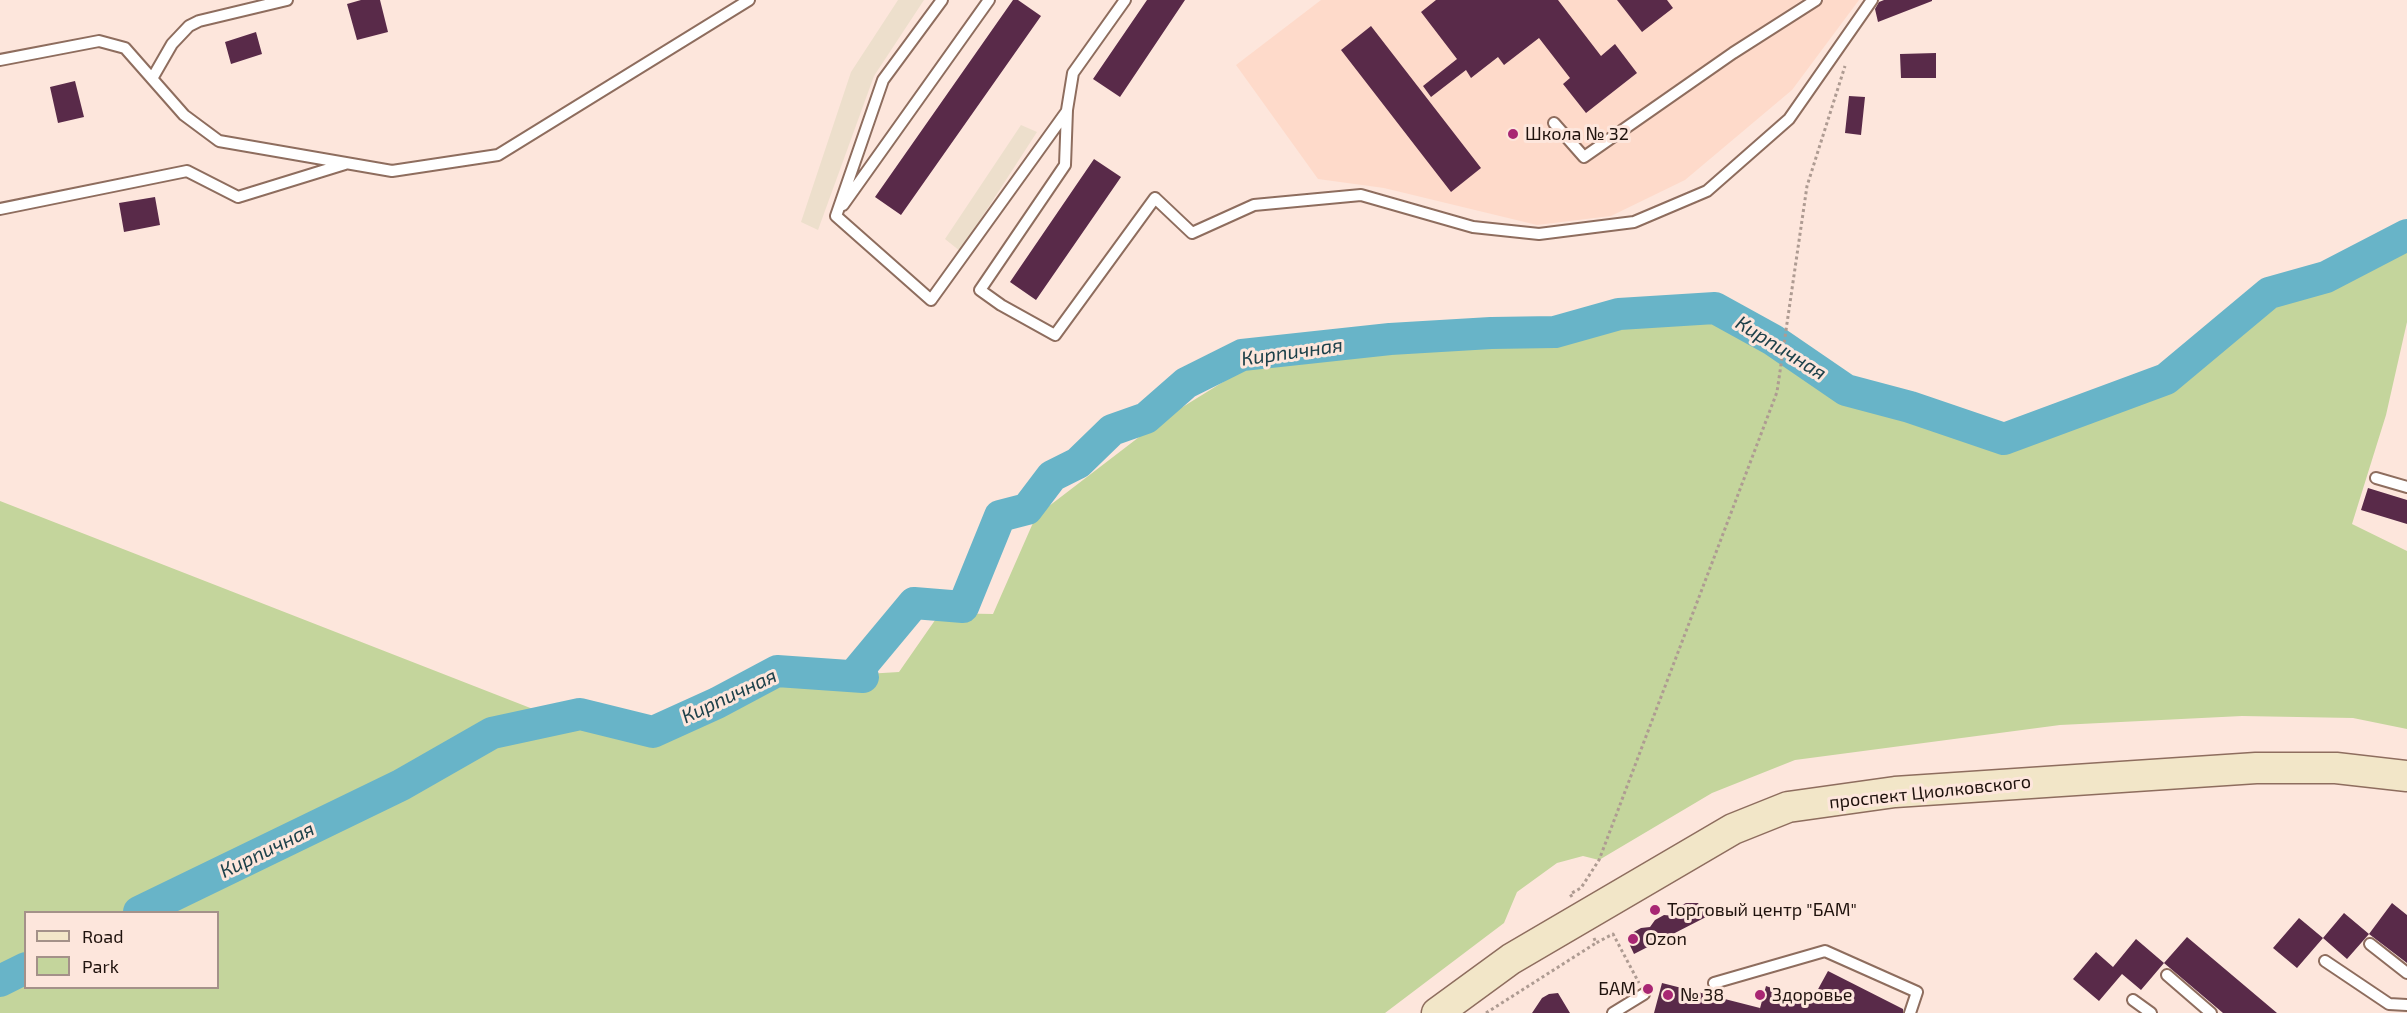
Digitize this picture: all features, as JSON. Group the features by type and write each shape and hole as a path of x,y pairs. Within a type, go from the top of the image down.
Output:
{"main road":[{"name":"проспект Циолковского","path":"1437,1013 1511,959 1733,829 1788,807 1895,792 2256,768 2336,768 2407,776"}],"lane":[{"path":"153,77 172,44 189,26 199,21 287,0"},
{"path":"0,60 99,41 124,48 153,77 184,115 219,141 392,171 498,155 749,0"},
{"path":"836,216 883,80 942,0"},
{"path":"836,216 989,0"},
{"path":"1125,0 1073,73 1067,110 1065,165 980,290 1001,305 1055,335 1155,198 1192,233 1254,205 1361,195 1473,227 1539,234 1634,222 1707,190 1789,119 1872,0"},
{"path":"1554,123 1584,157 1733,53 1816,0"},
{"path":"836,216 931,300 1067,110"},
{"path":"0,209 187,171 238,197 348,163"},
{"path":"2376,478 2407,487"},
{"path":"2370,944 2407,973"},
{"path":"1714,983 1825,951 1917,992 1910,1013"},
{"path":"2325,961 2389,1004 2407,1005"},
{"path":"2167,975 2211,1013"},
{"path":"1613,1013 1644,994"},
{"path":"2133,1000 2151,1013"}],"path":[{"path":"1599,860 1777,392 1807,186 1846,61"},
{"path":"1486,1013 1596,943"},
{"path":"1626,958 1644,994"}],"shaded area":[{"path":"898,0 924,0 874,76 818,230 801,222 851,72"},
{"name":"Школа № 32","path":"1321,0 1859,0 1792,90 1685,180 1611,216 1537,225 1384,188 1318,179 1236,65"},
{"path":"1021,125 1037,132 960,251 945,239"}],"green space":[{"path":"2407,240 2407,322 2386,415 2352,524 2407,551 2407,729 2353,718 2242,716 2060,725 1795,760 1712,793 1599,860 1583,856 1557,863 1517,892 1504,923 1385,1013 0,1013 0,501 556,718 616,716 668,736 726,705 783,679 899,672 940,613 993,614 1036,516 1160,421 1244,369 1329,352 1707,322 1785,342 1868,401 2022,444 2197,370 2284,293"}],"building":[{"path":"361,0 380,0 388,32 357,40 347,4"},
{"path":"1013,0 1018,0 1041,16 901,215 875,197"},
{"path":"1147,0 1185,0 1120,97 1093,79"},
{"path":"1436,0 1558,0 1601,56 1615,44 1637,73 1586,113 1563,84 1570,78 1539,38 1504,65 1498,57 1471,78 1466,70 1431,97 1423,86 1457,59 1421,12"},
{"path":"1617,0 1667,0 1673,8 1642,32"},
{"path":"1884,0 1932,1 1878,22 1875,9 1879,2"},
{"path":"1371,26 1481,168 1451,192 1341,50"},
{"path":"256,32 262,54 231,64 225,42"},
{"path":"1936,53 1936,78 1901,78 1900,54"},
{"path":"75,81 84,117 58,123 50,87"},
{"path":"1849,96 1865,97 1861,135 1845,133"},
{"path":"1094,159 1121,177 1036,300 1010,282"},
{"path":"155,197 160,225 124,232 119,203"},
{"path":"2368,488 2407,500 2407,524 2361,510"},
{"path":"1686,903 1698,903 1706,917 1634,954 1627,939 1632,933 1641,928 1650,927 1655,920 1664,915 1674,916 1680,906"},
{"path":"2392,903 2407,915 2407,963 2369,934"},
{"path":"2344,913 2369,934 2347,959 2323,938"},
{"path":"2299,918 2323,938 2297,968 2273,948"},
{"path":"2187,937 2277,1013 2223,1013 2164,963"},
{"path":"2136,939 2164,963 2141,990 2122,974 2099,1001 2073,979 2096,952 2113,967"},
{"path":"1828,971 1903,1009 1903,1013 1654,1013 1662,983 1760,1008 1759,1012 1766,986 1811,1002"},
{"path":"1558,993 1570,1013 1532,1013 1542,998"}],"waterway":[{"name":"Кирпичная","path":"141,911 401,785 492,733 580,714 653,732 717,703 777,671 863,677 854,675 914,603 963,607 1000,516 1027,509 1052,476 1078,463 1112,430 1146,418 1186,383 1242,355 1390,339 1555,332 1619,314 1715,308 1773,340 1846,390 1910,407 2004,439 2166,379 2269,293 2326,277 2407,235"},
{"name":"Кирпичная","path":"0,981 24,969"}],"place":[{"name":"Школа № 32","path":"1513,134"},
{"name":"Торговый центр \"БАМ\"","path":"1655,910"},
{"name":"Ozon","path":"1633,939"},
{"name":"БАМ","path":"1648,989"},
{"name":"№ 38","path":"1668,995"},
{"name":"Здоровье","path":"1760,995"}]}
